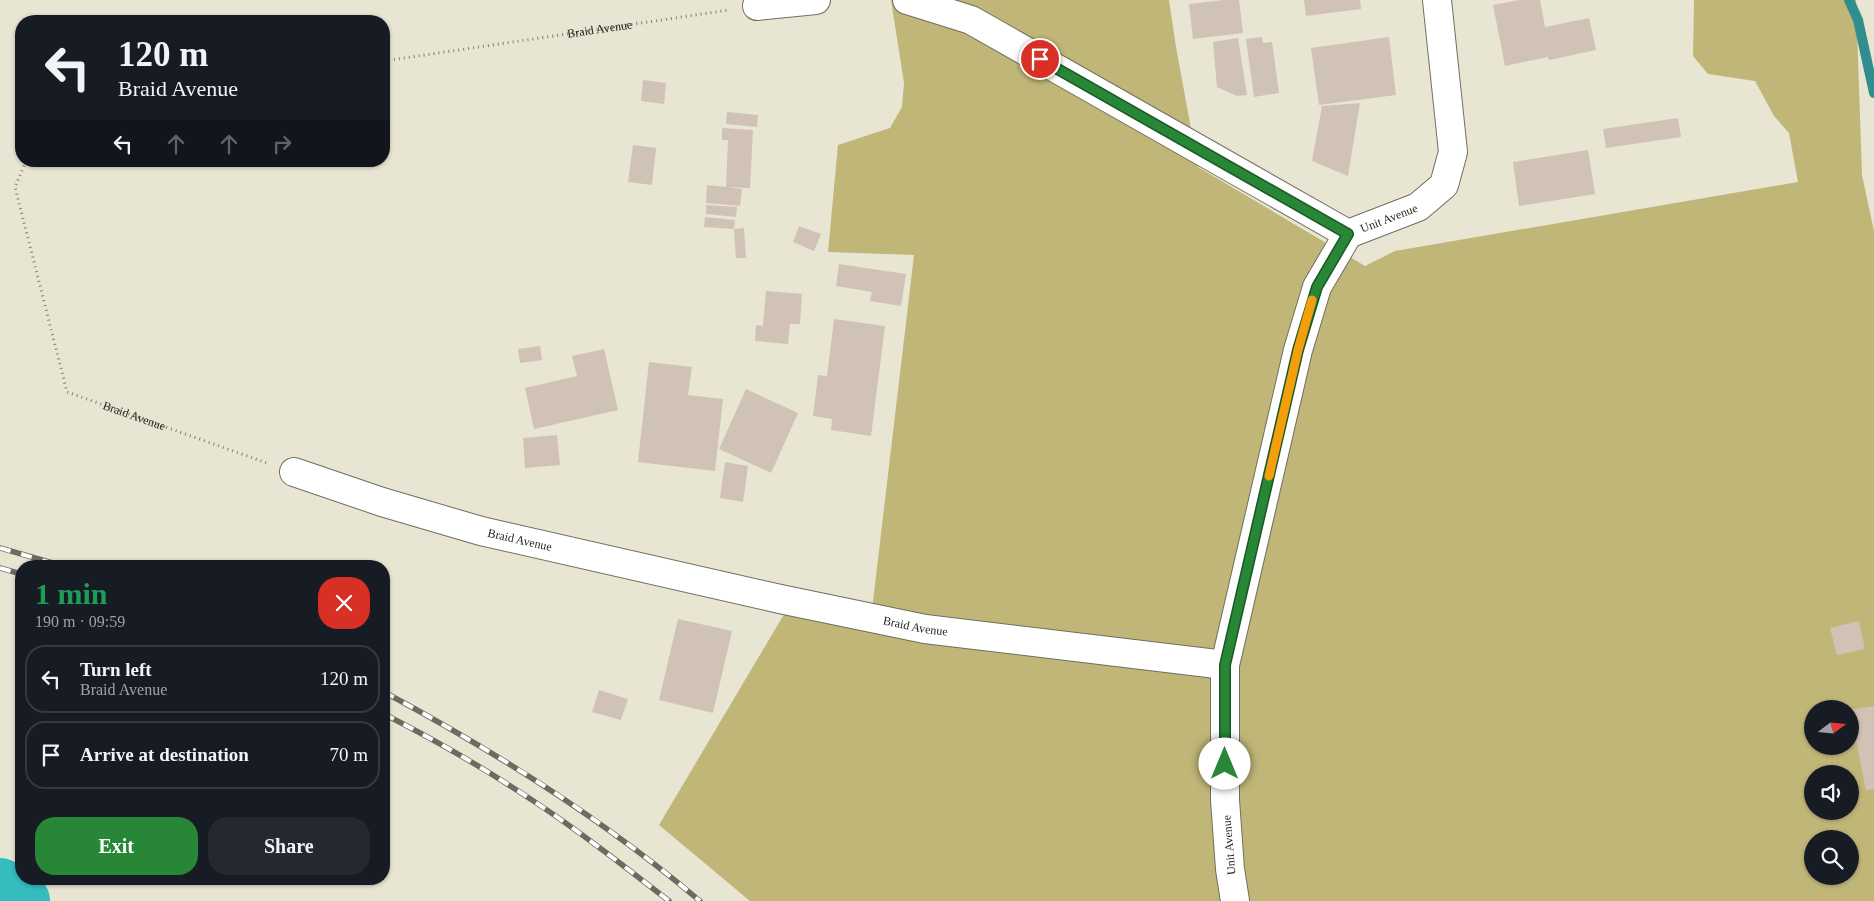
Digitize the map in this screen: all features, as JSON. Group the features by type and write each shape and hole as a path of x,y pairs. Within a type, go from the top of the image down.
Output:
{"street":[{"path":"757,6 816,0"},
{"path":"907,0 971,20 1348,234"},
{"name":"Unit Avenue","path":"1235,901 1225,800 1225,665 1298,350 1317,287 1348,234 1418,207 1444,185 1453,152 1437,0"},
{"name":"Braid Avenue","path":"294,472 382,502 481,531 800,603 925,629 1225,665"}],"path":[{"name":"Braid Avenue","path":"390,60 757,6"},
{"name":"Braid Avenue","path":"23,167 15,187 67,392 294,472"}],"shaded area":[{"path":"891,0 1169,0 1198,167 1365,266 1395,251 1798,182 1789,133 1774,116 1755,81 1708,74 1693,56 1694,0 1856,0 1862,175 1874,231 1874,901 750,901 659,825 786,611 870,627 914,255 828,252 838,145 890,128 902,107 904,83"}],"building":[{"path":"1239,0 1243,33 1193,39 1189,4"},
{"path":"1304,0 1360,0 1361,9 1306,16"},
{"path":"1519,0 1540,0 1545,27 1589,18 1596,50 1549,60 1548,57 1505,66 1493,5"},
{"path":"1262,37 1263,43 1272,42 1279,93 1254,97 1246,39"},
{"path":"1389,37 1396,95 1319,105 1311,48"},
{"path":"1238,38 1247,95 1237,96 1217,87 1213,42"},
{"path":"643,80 666,83 664,104 641,101"},
{"path":"1360,103 1348,176 1312,161 1322,106"},
{"path":"727,112 758,115 757,127 726,124"},
{"path":"1678,118 1681,137 1606,148 1603,129"},
{"path":"722,128 753,130 750,188 728,187 742,189 740,206 706,203 707,185 726,187 728,140 722,140"},
{"path":"633,145 656,148 652,185 628,182"},
{"path":"1588,150 1595,194 1519,206 1513,162"},
{"path":"706,205 737,207 736,217 706,214"},
{"path":"705,217 735,220 734,229 704,227"},
{"path":"799,226 821,234 814,251 793,242"},
{"path":"744,228 746,258 736,258 734,229"},
{"path":"839,264 906,274 901,306 870,301 872,292 836,286"},
{"path":"766,291 802,294 800,324 790,324 788,344 755,341 756,325 763,326"},
{"path":"834,319 885,326 871,436 831,430 832,419 813,416 818,375 827,376"},
{"path":"540,346 542,360 520,363 518,349"},
{"path":"604,349 618,410 534,429 525,388 577,376 572,356"},
{"path":"649,362 692,367 688,395 723,399 715,471 638,462"},
{"path":"746,389 798,413 771,473 719,449"},
{"path":"557,435 560,465 525,468 523,438"},
{"path":"725,462 748,466 743,502 720,498"},
{"path":"678,619 732,631 713,713 659,700"},
{"path":"1859,621 1865,649 1837,655 1830,628"},
{"path":"599,690 628,699 621,720 592,712"},
{"path":"1874,706 1874,789 1866,790 1859,755 1859,708"}],"waterway":[{"path":"1849,0 1858,20 1874,93"},
{"path":"0,887 21,901"}],"railway":[{"path":"0,548 42,560"},
{"path":"0,568 15,572"},
{"path":"390,695 467,738 548,788 625,842 700,901"},
{"path":"390,717 459,755 532,800 584,836 669,901"}],"slow traffic":[{"path":"1269,476 1298,350 1312,300"}],"route":[{"path":"1040,59 1348,234 1317,287 1298,350 1225,665 1225,764"}]}
